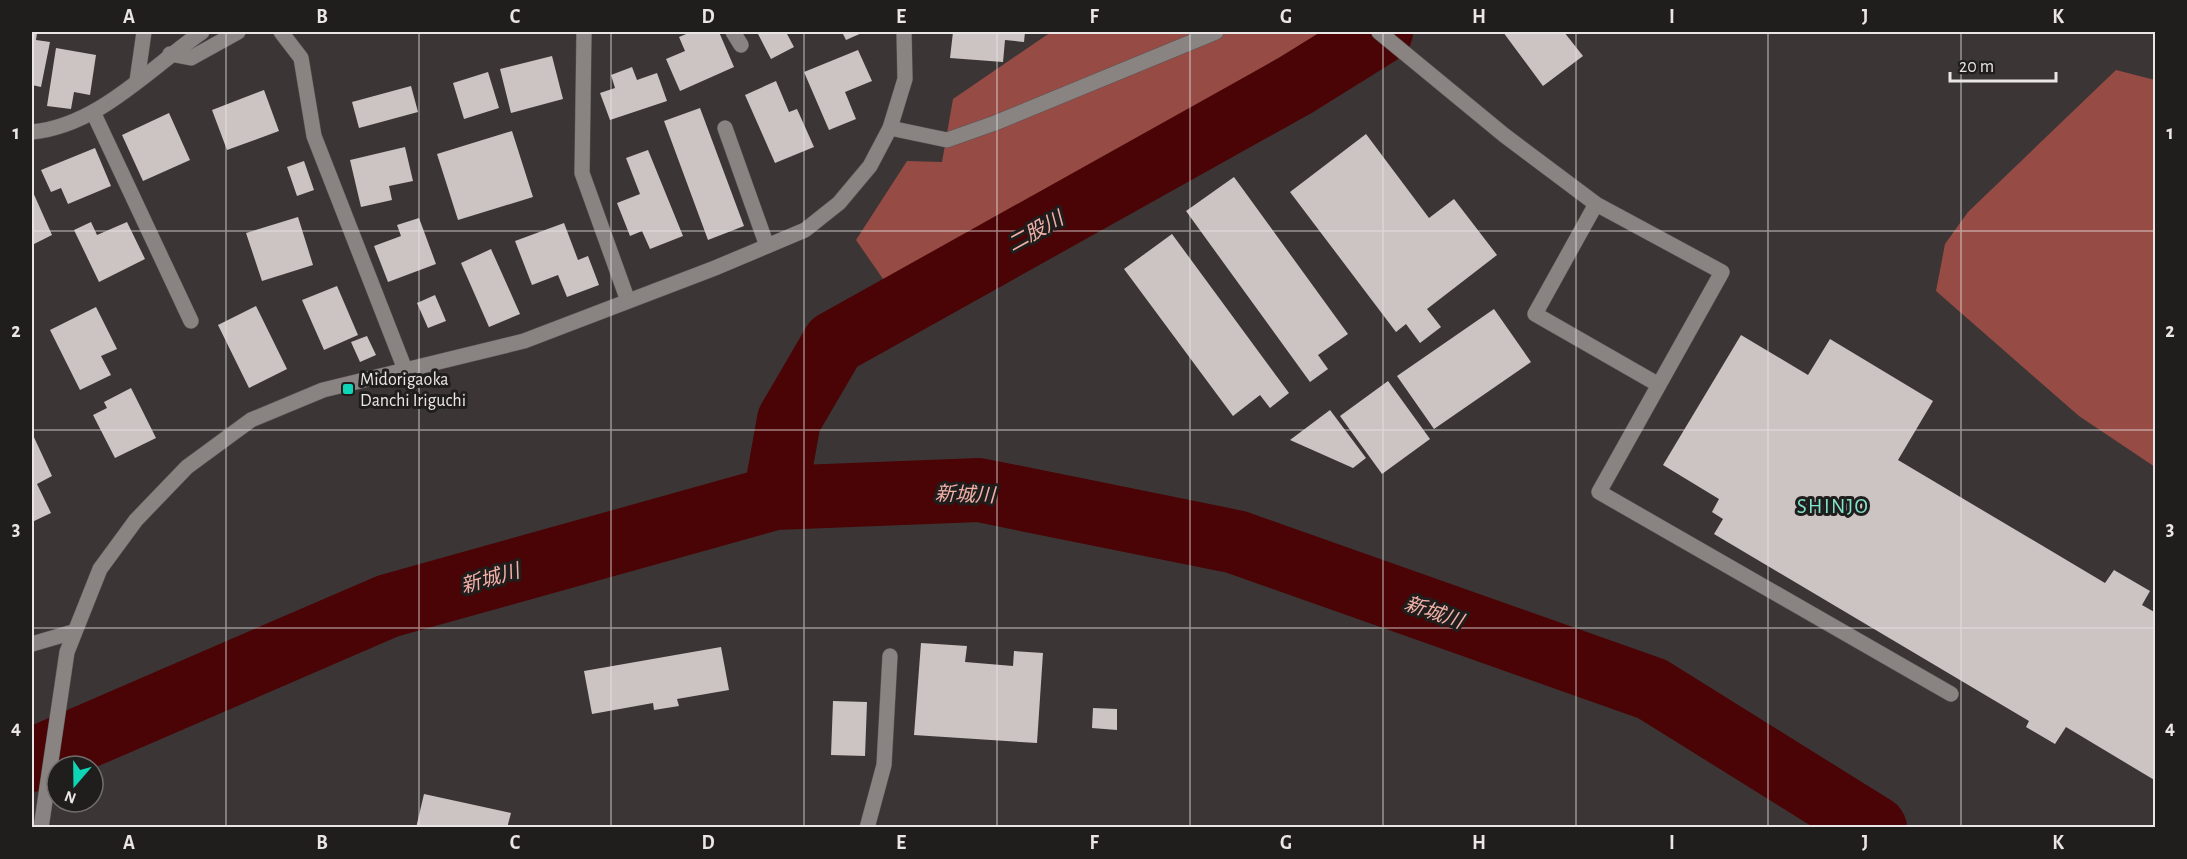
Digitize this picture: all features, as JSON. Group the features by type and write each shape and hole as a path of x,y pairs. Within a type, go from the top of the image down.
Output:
{"street":[{"path":"137,81 144,32"},
{"path":"32,132 47,130 93,112 202,32"},
{"path":"170,54 191,58 238,32"},
{"path":"281,32 302,58 314,136 406,372"},
{"path":"584,32 582,173 628,301"},
{"path":"733,32 741,45"},
{"path":"41,828 67,652 73,632 100,569 136,520 187,467 251,420 323,390 406,372 524,341 805,230 839,203 870,166 890,128 905,79 904,32"},
{"path":"890,128 946,140 995,123 1216,32"},
{"path":"1379,32 1504,135 1596,204 1722,272 1599,492 1951,694"},
{"path":"93,112 191,321"},
{"path":"726,128 767,246"},
{"path":"1596,204 1535,314 1659,385"},
{"path":"32,644 73,632"},
{"path":"867,828 884,765 890,656"}],"shaded area":[{"path":"1051,32 1322,32 890,289 856,240 907,161 942,162 953,99"},
{"path":"2116,70 2155,80 2155,467 2079,416 1936,291 1945,244 1968,212"}],"building":[{"path":"32,32 37,33 36,40 50,42 41,87 32,85"},
{"path":"691,32 719,32 734,67 680,91 666,59 685,51 679,37"},
{"path":"757,32 792,32 787,34 794,47 771,59"},
{"path":"842,32 864,32 846,40"},
{"path":"953,32 1025,32 1024,42 1005,40 1003,62 950,58"},
{"path":"1503,32 1564,32 1583,56 1543,86"},
{"path":"56,48 96,55 90,95 74,92 71,109 47,106"},
{"path":"858,50 872,81 845,92 856,119 829,130 804,72"},
{"path":"552,56 563,99 511,113 500,69"},
{"path":"632,67 637,80 657,73 667,101 610,120 600,93 615,88 611,75"},
{"path":"488,72 499,108 464,119 453,83"},
{"path":"776,81 789,112 797,109 814,147 775,163 745,95"},
{"path":"411,86 418,112 359,128 352,102"},
{"path":"264,90 279,131 227,150 212,110"},
{"path":"700,108 744,226 708,240 664,121"},
{"path":"169,113 190,160 143,181 122,135"},
{"path":"512,131 533,197 458,220 437,154"},
{"path":"1366,134 1429,218 1454,199 1497,255 1427,309 1441,327 1420,343 1406,324 1396,332 1290,192"},
{"path":"405,147 413,181 389,186 392,200 361,207 350,160"},
{"path":"95,148 111,186 68,204 61,188 51,192 41,170"},
{"path":"648,150 683,236 650,249 642,231 630,236 617,203 640,194 626,158"},
{"path":"304,161 314,190 297,196 287,167"},
{"path":"1234,177 1348,334 1318,355 1328,369 1310,382 1186,211"},
{"path":"32,190 52,235 32,245"},
{"path":"298,217 313,265 262,281 246,233"},
{"path":"419,218 436,264 388,282 374,246 401,236 397,225"},
{"path":"91,222 97,235 127,222 145,259 99,282 74,230"},
{"path":"564,223 578,260 588,256 599,285 567,297 558,275 532,285 515,241"},
{"path":"1172,234 1289,393 1270,408 1260,395 1233,416 1124,269"},
{"path":"491,249 520,314 489,327 461,263"},
{"path":"337,286 358,335 324,350 302,300"},
{"path":"435,295 446,321 428,328 417,303"},
{"path":"256,306 287,369 249,388 218,325"},
{"path":"96,307 117,349 101,356 111,375 80,390 50,330"},
{"path":"1494,309 1531,362 1434,429 1397,376"},
{"path":"1741,335 1808,375 1830,339 1933,401 1898,460 2105,583 2114,570 2150,591 2142,605 2156,613 2156,781 2066,727 2055,744 2026,727 2029,721 1714,534 1723,519 1712,512 1719,499 1663,465"},
{"path":"367,336 376,355 360,362 351,342"},
{"path":"1388,381 1430,439 1382,474 1340,416"},
{"path":"131,388 156,438 115,458 93,415 107,408 104,402"},
{"path":"1330,410 1366,458 1353,468 1290,440"},
{"path":"32,433 52,476 37,484 51,513 32,522"},
{"path":"921,643 967,646 965,662 1013,666 1014,651 1043,653 1037,743 914,735"},
{"path":"721,647 729,690 677,699 679,706 654,710 653,703 592,714 584,671"},
{"path":"833,701 867,702 865,756 831,755"},
{"path":"1093,708 1117,709 1117,730 1092,728"},
{"path":"424,794 511,813 507,828 416,828"}],"waterway":[{"name":"二股川","path":"775,498 789,420 834,343 1296,85 1381,32"},
{"name":"新城川","path":"32,760 388,606 775,498 979,490 1236,542 1652,689 1875,828"}],"place":[{"name":"Midorigaoka Danchi Iriguchi","path":"348,389"}],"district":[{"name":"SHINJO","path":"1833,506"}]}
